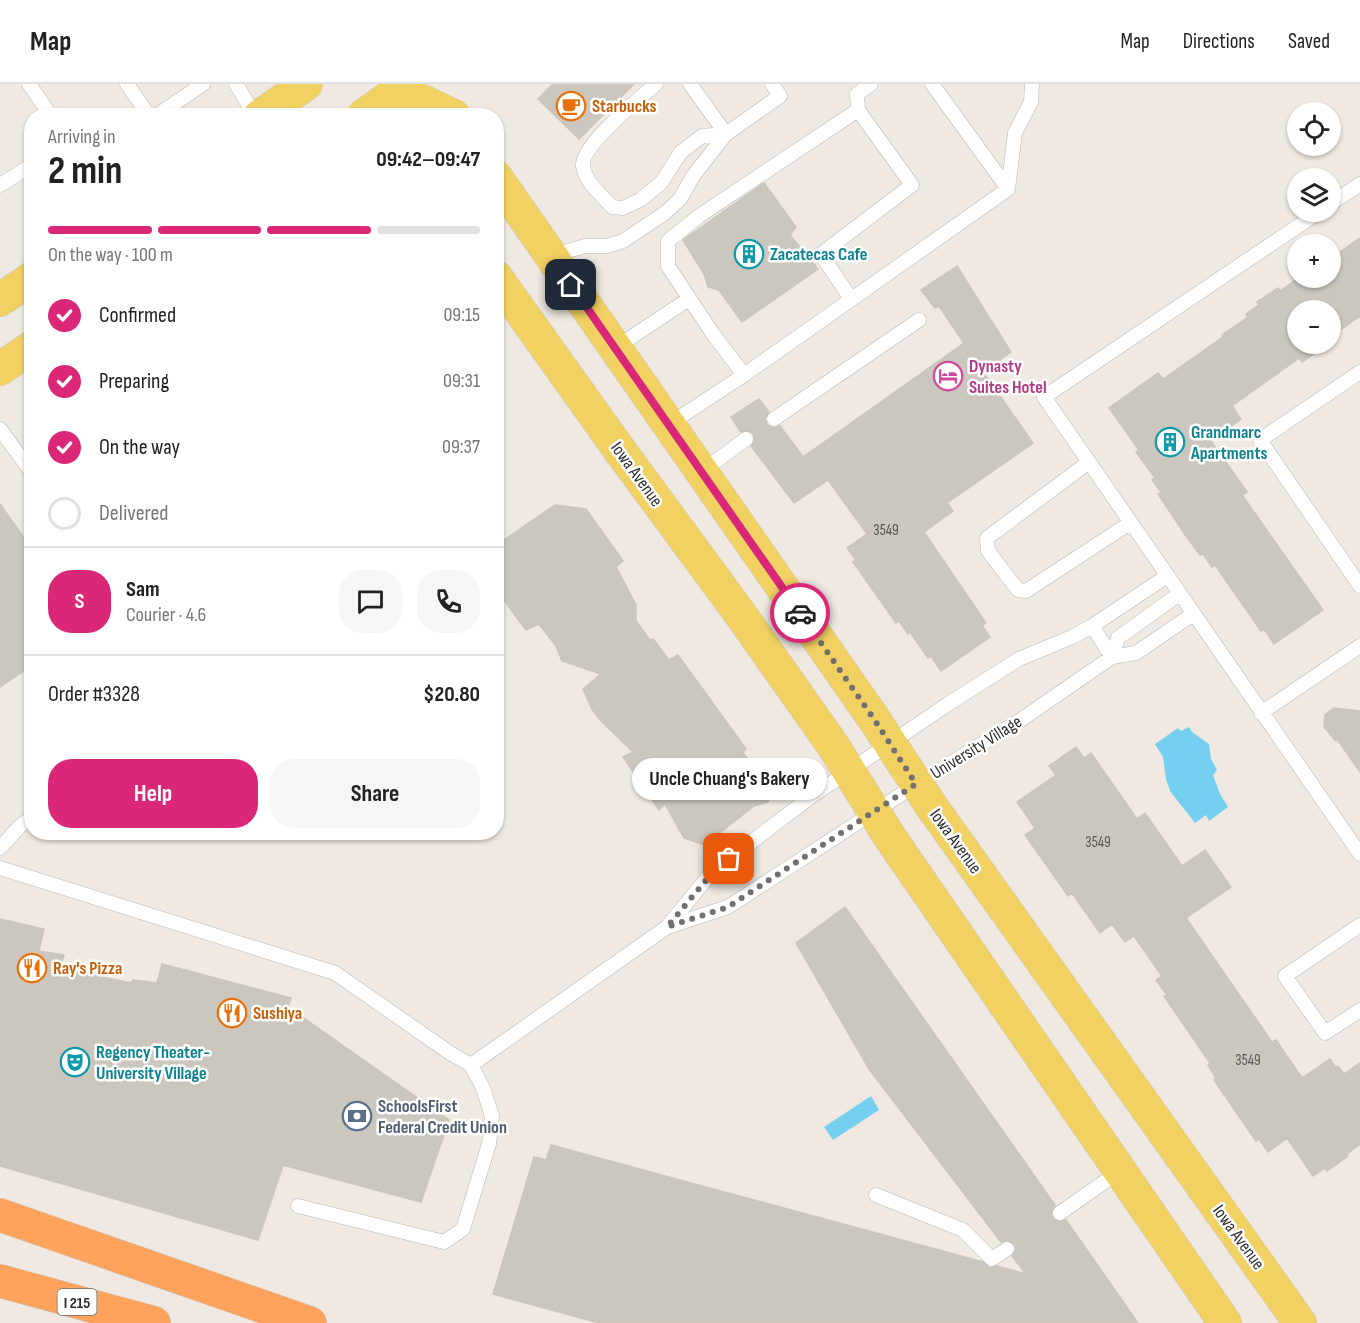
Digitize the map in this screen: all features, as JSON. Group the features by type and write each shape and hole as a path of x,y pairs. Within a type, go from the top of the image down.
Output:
{"highway":[{"path":"0,1215 310,1323"},
{"name":"I 215","path":"0,1281 154,1323"}],"main road":[{"path":"272,108 306,84"},
{"path":"376,108 401,93 436,108"},
{"name":"Iowa Avenue","path":"504,188 890,742 916,784 1300,1323"},
{"path":"0,300 24,284"},
{"name":"Iowa Avenue","path":"504,288 834,747 874,812 1225,1323"},
{"path":"0,369 24,352"}],"lane":[{"path":"29,84 46,108"},
{"path":"127,84 144,108"},
{"path":"168,108 203,84"},
{"path":"236,84 250,108"},
{"path":"656,84 594,142 584,155 583,167 586,176 612,207 623,208 640,200 661,183 681,152 702,136 726,134"},
{"path":"690,84 726,134"},
{"path":"551,256 585,246 607,246 623,241 665,213 680,199 693,176 726,134 780,96 772,84"},
{"path":"851,299 821,254 912,185 858,110 856,94 871,84"},
{"path":"932,84 1008,189"},
{"path":"668,425 744,375 1008,189 1015,133 1031,102 1032,84"},
{"path":"744,375 668,266 668,241 699,216 858,110"},
{"path":"0,185 24,170"},
{"path":"1341,197 1360,184"},
{"path":"1304,222 1044,396 1360,854"},
{"path":"615,348 689,299"},
{"path":"774,419 919,320"},
{"path":"1360,372 1260,440 1360,586"},
{"path":"0,429 24,462"},
{"path":"701,472 746,439"},
{"path":"1089,462 987,538 988,551 1018,590 1026,591 1131,523"},
{"path":"471,1065 667,927 713,872 848,771 1019,659 1092,626 1167,576"},
{"name":"University Village","path":"1112,657 1118,638 1179,594"},
{"name":"University Village","path":"667,927 728,907 916,784 1022,719 1112,657 1136,653 1193,614"},
{"path":"1092,626 1112,657"},
{"path":"1261,713 1360,646"},
{"path":"0,848 24,823"},
{"path":"0,868 335,973 450,1053 471,1065 483,1089 492,1116 489,1144 463,1229 444,1242 298,1206"},
{"path":"1360,925 1285,976 1324,1033 1360,1010"},
{"path":"1060,1213 1120,1171"},
{"path":"876,1195 963,1230 992,1259 1007,1249"}],"water":[{"path":"1189,727 1192,732 1209,744 1211,759 1217,770 1213,775 1228,807 1209,821 1206,815 1195,823 1170,791 1163,757 1155,744 1178,728 1181,731"},
{"path":"871,1096 879,1110 833,1140 824,1127"}],"building":[{"path":"553,84 634,84 579,139 538,99"},
{"name":"Zacatecas Cafe","path":"764,183 796,227 790,235 818,269 742,322 719,290 708,287 704,274 683,240"},
{"name":"Grandmarc Apartments","path":"1360,238 1360,316 1341,329 1341,300 1287,300 1287,354 1314,354 1302,362 1299,358 1232,406 1241,419 1211,441 1247,492 1242,495 1323,610 1274,644 1264,629 1261,631 1215,565 1212,567 1203,554 1200,555 1186,536 1158,494 1161,492 1152,480 1155,478 1136,452 1139,450 1109,408 1158,373 1163,379 1223,337 1222,335 1248,317 1246,314 1259,305 1257,302 1278,288 1280,291 1287,286 1287,288 1341,288 1341,251"},
{"path":"957,266 1011,352 983,372 1033,443 947,503 953,511 924,532 986,623 982,625 990,637 941,671 931,656 928,658 910,632 908,634 899,621 896,623 853,562 856,560 847,548 867,534 828,480 794,503 751,446 754,442 754,434 749,431 741,432 731,417 759,399 769,412 765,419 767,425 774,428 780,426 803,457 964,343 939,306 935,308 921,290"},
{"path":"0,504 24,538 24,670 0,687"},
{"path":"555,505 586,509 623,561 616,567 636,605 636,621 669,660 678,655 746,749 743,752 759,775 771,783 772,793 768,802 754,806 704,845 684,838 665,804 659,810 623,757 633,752 592,709 583,689 601,674 562,661 556,646 539,624 526,630 504,600 504,540"},
{"path":"1334,708 1360,711 1360,772 1337,739 1335,740 1324,727 1325,715"},
{"path":"1076,747 1084,758 1091,753 1137,819 1145,813 1182,866 1205,850 1231,887 1186,918 1272,1042 1276,1040 1302,1078 1330,1059 1344,1074 1360,1063 1360,1144 1327,1171 1325,1168 1313,1176 1287,1138 1268,1152 1259,1139 1256,1141 1214,1080 1216,1078 1208,1065 1210,1063 1164,996 1167,995 1156,980 1162,976 1134,936 1125,942 1112,924 1100,933 1072,893 1068,896 1025,835 1035,828 1017,802 1056,775 1049,766"},
{"path":"845,907 1055,1205 1051,1213 1053,1219 1060,1222 1066,1220 1138,1323 599,1323 493,1294 534,1157 546,1160 551,1145 983,1262 990,1268 997,1266 1026,1274 1012,1256 1016,1249 1014,1244 1007,1240 1001,1242 869,1069 796,943"},
{"path":"0,919 44,929 39,951 64,955 60,968 131,983 133,980 157,983 162,964 291,998 288,1007 449,1120 421,1202 283,1165 258,1240 0,1166"}],"way so far":[{"path":"729,859 713,872 667,927 728,907 916,784 890,742 800,613"}],"place":[{"name":"Starbucks","path":"571,106"},
{"name":"Zacatecas Cafe","path":"749,254"},
{"name":"Dynasty Suites Hotel","path":"948,376"},
{"name":"Grandmarc Apartments","path":"1170,442"},
{"name":"Uncle Chuang's Bakery","path":"729,859"},
{"name":"Ray's Pizza","path":"32,968"},
{"name":"Sushiya","path":"232,1013"},
{"name":"Regency Theater- University Village","path":"75,1062"},
{"name":"SchoolsFirst Federal Credit Union","path":"357,1116"}],"route":[{"path":"571,285 800,613"}]}
